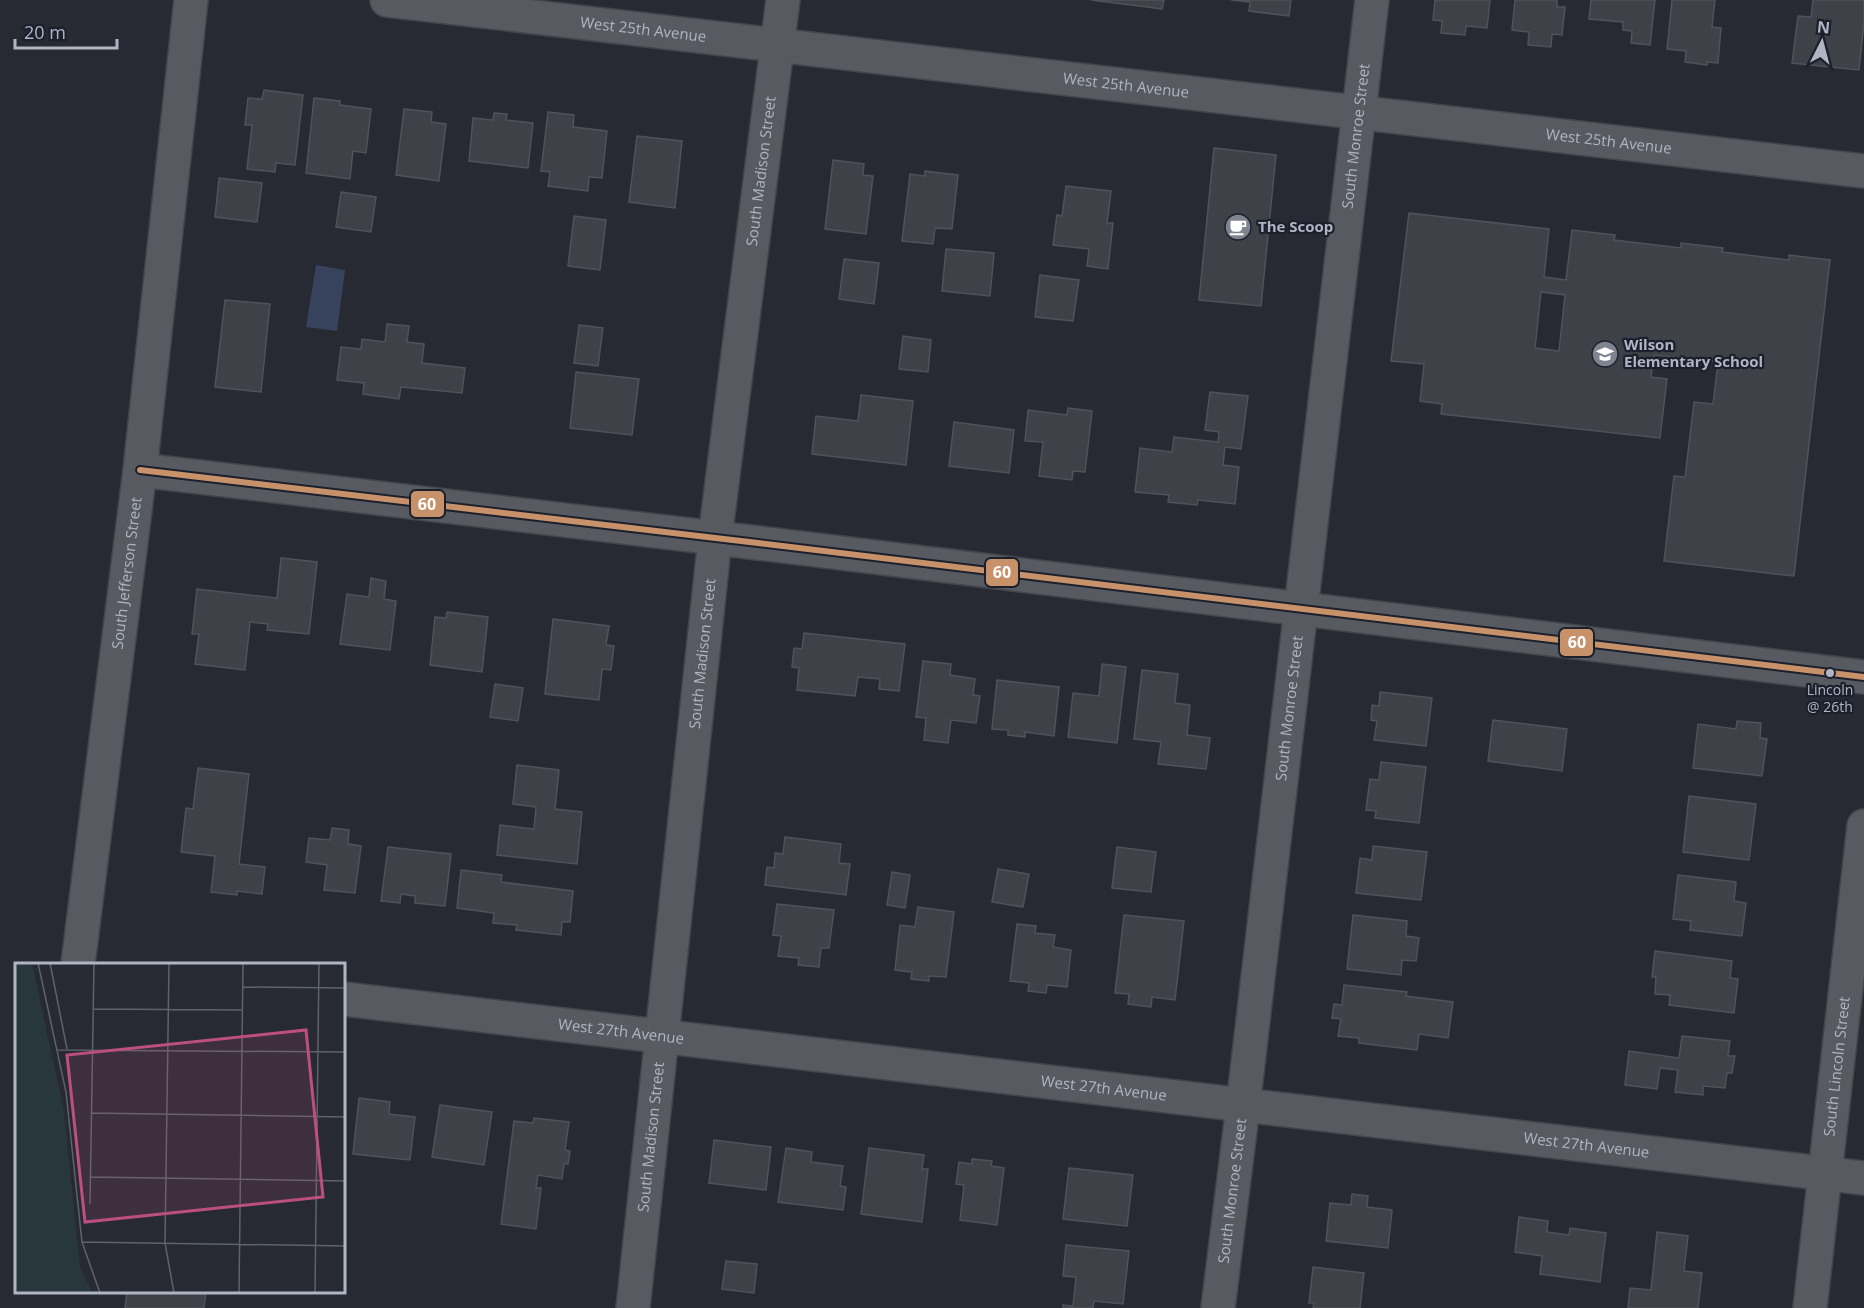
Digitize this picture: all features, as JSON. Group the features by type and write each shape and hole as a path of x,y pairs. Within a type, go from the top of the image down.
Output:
{"street":[{"name":"South Jefferson Street","path":"78,963 140,470 191,0"},
{"name":"West 25th Avenue","path":"387,0 1864,171"},
{"name":"South Madison Street","path":"633,1308 715,538 783,0"},
{"name":"South Monroe Street","path":"1218,1308 1372,0"},
{"path":"140,470 1864,677"},
{"name":"South Lincoln Street","path":"1810,1308 1864,826"},
{"name":"West 27th Avenue","path":"345,999 1864,1178"}],"water":[{"path":"316,265 345,270 337,331 306,327"}],"building":[{"path":"1091,0 1164,0 1162,9"},
{"path":"1231,0 1291,0 1289,16 1249,11 1250,2"},
{"path":"1435,0 1490,0 1487,28 1466,26 1465,35 1441,33 1442,21 1433,20"},
{"path":"1515,0 1557,0 1557,7 1565,7 1562,35 1552,34 1551,47 1528,45 1529,32 1512,30"},
{"path":"1591,0 1655,0 1650,45 1631,43 1632,31 1623,30 1623,22 1589,19"},
{"path":"1672,0 1715,0 1712,27 1721,28 1718,63 1707,62 1707,65 1685,62 1686,51 1667,49"},
{"path":"1813,0 1864,0 1859,70 1792,63 1798,16 1811,17"},
{"path":"264,90 303,95 295,165 276,163 275,172 247,169 252,125 245,125 248,98 262,99"},
{"path":"314,98 340,101 340,105 371,109 366,153 353,151 350,179 306,173"},
{"path":"404,109 432,112 431,122 446,124 439,181 396,175"},
{"path":"548,112 574,115 573,127 607,131 602,178 589,177 588,191 548,186 550,172 541,171"},
{"path":"494,113 507,114 506,120 533,123 528,168 469,161 473,118 493,120"},
{"path":"637,136 682,141 675,208 629,202"},
{"name":"The Scoop","path":"1214,148 1276,155 1261,306 1199,300"},
{"path":"833,160 864,164 863,175 873,176 866,234 825,229"},
{"path":"925,171 958,175 952,229 935,228 933,244 902,241 910,174 925,176"},
{"path":"219,178 262,183 257,222 215,217"},
{"path":"1066,186 1111,191 1107,223 1113,223 1108,269 1087,266 1089,249 1053,245 1057,215 1062,216"},
{"path":"341,192 376,197 371,232 336,227"},
{"path":"1409,213 1549,229 1544,277 1566,280 1572,230 1615,235 1614,240 1681,248 1681,243 1723,248 1722,252 1789,260 1789,255 1830,260 1794,576 1664,561 1674,476 1685,477 1694,402 1713,404 1718,362 1654,355 1651,377 1667,379 1660,438 1441,414 1442,404 1420,401 1424,364 1391,361","holes":["1541,292 1565,295 1559,351 1535,348"]},
{"path":"574,216 606,220 600,270 568,266"},
{"path":"946,249 994,253 990,296 942,291"},
{"path":"844,259 879,263 874,304 839,299"},
{"path":"1040,275 1079,280 1073,321 1035,317"},
{"path":"225,300 270,304 261,392 215,387"},
{"path":"387,324 409,326 407,342 424,344 422,363 465,368 462,393 401,387 399,399 363,394 364,383 337,380 341,347 361,349 362,339 385,342"},
{"path":"579,325 603,328 598,366 574,363"},
{"path":"903,336 931,340 928,372 899,369"},
{"path":"576,372 639,379 632,435 570,428"},
{"path":"1210,392 1248,396 1241,449 1225,447 1223,465 1239,467 1235,504 1198,500 1197,505 1168,502 1169,495 1135,492 1140,448 1172,452 1174,437 1218,442 1219,432 1205,430"},
{"path":"861,395 913,401 906,465 812,454 816,416 858,421"},
{"path":"1068,408 1092,411 1085,472 1073,471 1072,480 1039,476 1043,442 1025,441 1028,410 1067,415"},
{"path":"954,422 1014,430 1009,473 949,466"},
{"path":"281,558 317,562 309,634 267,630 268,624 250,622 245,670 195,664 199,634 192,634 197,589 277,598"},
{"path":"371,578 386,581 384,599 396,601 390,650 340,644 347,594 369,597"},
{"path":"447,612 488,617 482,672 430,665 435,617 446,618"},
{"path":"553,619 609,626 606,645 614,646 611,670 602,669 599,700 545,694"},
{"path":"804,633 905,644 899,691 879,689 880,679 858,677 855,696 797,690 799,668 792,667 794,648 802,649"},
{"path":"923,661 951,664 950,675 975,679 973,695 980,696 976,723 951,720 948,743 924,740 926,718 916,717"},
{"path":"1102,664 1126,667 1117,743 1068,737 1073,693 1099,696"},
{"path":"1142,670 1178,674 1175,703 1190,705 1187,735 1210,738 1206,769 1158,764 1161,742 1134,739"},
{"path":"997,680 1059,687 1054,736 1025,732 1025,737 1008,735 1008,730 992,729"},
{"path":"495,684 523,688 518,721 490,717"},
{"path":"1380,692 1432,698 1426,746 1374,740 1377,721 1371,720 1372,705 1379,706"},
{"path":"1493,720 1567,729 1562,771 1488,761"},
{"path":"1737,721 1761,723 1760,738 1767,739 1762,776 1693,768 1698,724 1736,729"},
{"path":"1381,762 1426,767 1419,823 1375,818 1376,811 1366,810 1370,779 1379,780"},
{"path":"517,765 559,770 555,809 582,812 577,864 497,855 500,825 534,829 536,807 513,804"},
{"path":"198,768 249,774 239,864 265,867 262,894 237,891 237,895 211,892 215,856 181,852 186,808 193,809"},
{"path":"1689,796 1756,804 1749,860 1683,852"},
{"path":"332,828 349,830 348,844 361,846 355,893 324,890 327,865 306,862 309,838 330,840"},
{"path":"785,837 841,844 839,863 850,864 846,895 765,885 767,867 774,868 775,853 783,854"},
{"path":"1373,846 1427,852 1421,900 1356,893 1360,858 1372,860"},
{"path":"388,847 451,854 445,906 415,903 415,896 401,894 400,903 381,901"},
{"path":"1117,847 1156,852 1151,892 1112,888"},
{"path":"998,869 1029,874 1023,907 992,902"},
{"path":"461,870 502,875 501,882 573,891 570,922 562,922 561,935 516,930 517,925 493,923 494,913 457,908"},
{"path":"892,872 910,875 905,908 887,905"},
{"path":"1678,875 1736,882 1734,901 1746,903 1742,936 1690,930 1691,921 1673,919"},
{"path":"777,904 834,910 829,948 821,948 819,967 798,965 799,958 778,956 781,936 773,935"},
{"path":"918,907 954,912 946,977 929,976 929,981 911,979 912,972 895,970 900,925 915,927"},
{"path":"1124,915 1184,921 1175,1000 1152,997 1151,1007 1128,1004 1129,994 1115,993"},
{"path":"1353,915 1407,921 1406,936 1419,938 1416,961 1402,960 1401,975 1347,969"},
{"path":"1017,924 1036,926 1035,933 1055,935 1053,947 1071,950 1067,987 1047,985 1046,993 1028,991 1029,983 1010,981"},
{"path":"1655,951 1732,961 1730,978 1738,979 1734,1013 1669,1005 1670,995 1655,994 1656,977 1652,977"},
{"path":"1344,985 1407,992 1406,996 1453,1002 1448,1038 1419,1034 1417,1050 1359,1043 1359,1038 1338,1036 1341,1019 1332,1018 1334,1004 1342,1005"},
{"path":"1682,1036 1730,1041 1728,1056 1735,1056 1732,1073 1727,1073 1725,1088 1703,1086 1703,1095 1675,1092 1678,1070 1660,1068 1657,1089 1625,1085 1629,1051 1679,1058"},
{"path":"359,1098 390,1102 389,1114 415,1117 410,1160 353,1154"},
{"path":"440,1105 492,1112 484,1165 432,1157"},
{"path":"534,1118 569,1122 565,1150 570,1151 568,1164 564,1164 562,1179 538,1175 536,1188 541,1188 536,1229 501,1224 514,1121 533,1123"},
{"path":"714,1140 771,1147 766,1190 709,1183"},
{"path":"786,1148 812,1152 811,1162 843,1166 840,1186 846,1187 843,1210 778,1202"},
{"path":"869,1148 924,1155 922,1169 928,1169 922,1222 861,1214"},
{"path":"972,1159 992,1161 991,1166 1004,1168 997,1225 960,1220 964,1185 956,1184 959,1162 972,1164"},
{"path":"1069,1168 1133,1175 1127,1226 1063,1219"},
{"path":"1352,1194 1368,1196 1367,1207 1392,1210 1388,1248 1326,1241 1330,1203 1351,1205"},
{"path":"1519,1217 1548,1221 1547,1232 1569,1235 1570,1228 1606,1233 1600,1282 1540,1274 1542,1256 1515,1252"},
{"path":"1657,1232 1688,1236 1684,1271 1702,1273 1698,1308 1628,1308 1630,1288 1651,1290"},
{"path":"1066,1245 1129,1251 1123,1304 1094,1301 1093,1308 1063,1308 1063,1305 1073,1306 1076,1277 1063,1276"},
{"path":"726,1261 757,1264 754,1293 722,1289"},
{"path":"1313,1267 1364,1273 1360,1308 1313,1308 1314,1303 1309,1303"},
{"path":"127,1293 206,1293 204,1308 125,1308"}],"transit line":[{"name":"60","path":"140,470 1864,677"}],"place":[{"name":"The Scoop","path":"1238,227"},
{"name":"Wilson Elementary School","path":"1605,354"},
{"name":"Lincoln @ 26th","path":"1830,673"}]}
